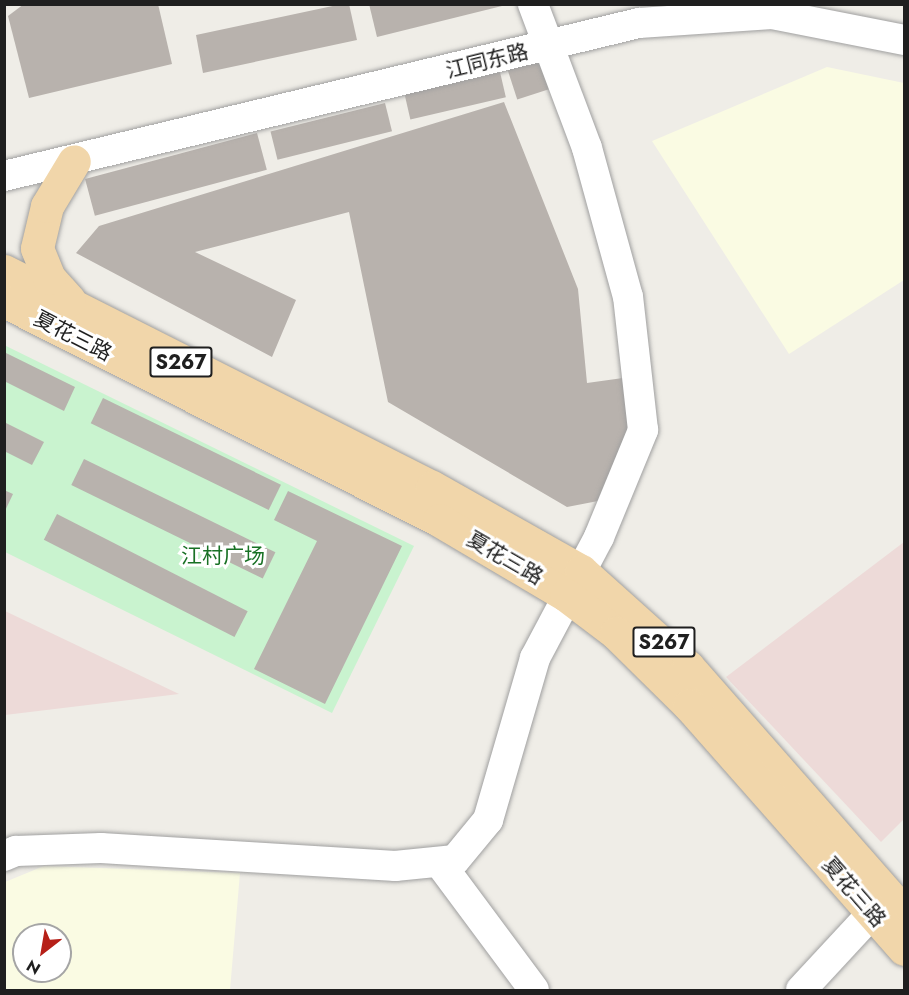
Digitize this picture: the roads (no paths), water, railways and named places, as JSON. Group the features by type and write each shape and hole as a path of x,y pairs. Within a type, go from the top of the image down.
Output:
{"main road":[{"path":"74,161 47,206 37,248 49,278 79,310"},
{"name":"夏花三路","path":"4,271 451,497 574,583 688,667 888,906 904,950"},
{"name":"夏花三路","path":"4,301 439,520 574,583"}],"street":[{"path":"4,856 15,851 101,848 395,866 455,860 488,820 535,658 574,583 643,430 628,297 587,148 552,44 533,4"},
{"name":"江同东路","path":"7,174 74,161 639,23 749,14 818,20 904,40"},
{"path":"439,862 534,990"},
{"path":"801,990 888,906"}],"park label":[{"name":"江村广场","path":"223,556"}]}
